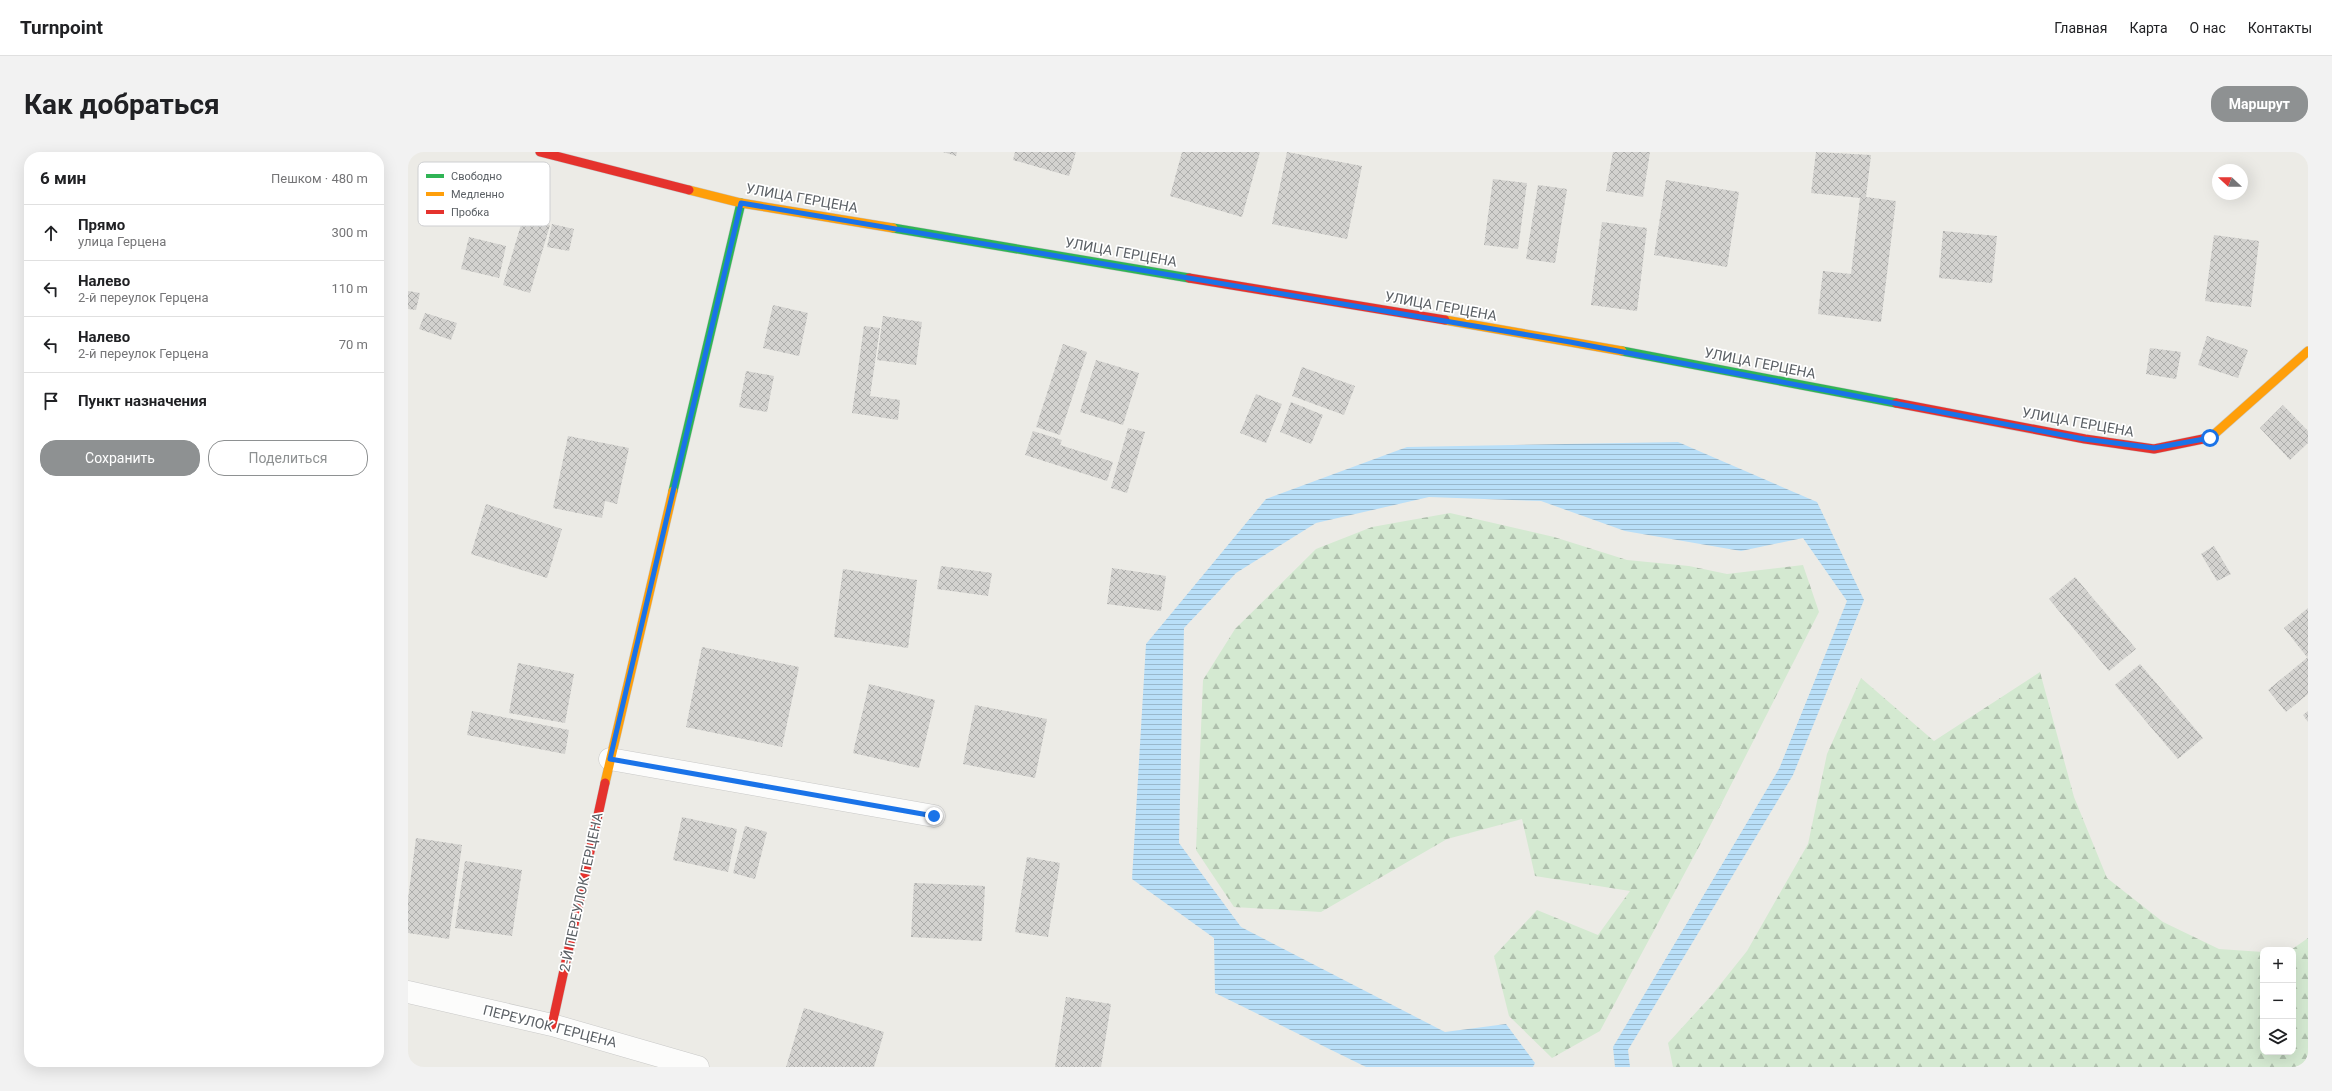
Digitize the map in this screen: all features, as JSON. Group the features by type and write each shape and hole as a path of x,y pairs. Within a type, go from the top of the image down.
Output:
{"street":[{"name":"УЛИЦА ГЕРЦЕНА","path":"540,152 741,203 1570,342 2084,439 2154,448 2210,438 2308,351"},
{"name":"2-Й ПЕРЕУЛОК ГЕРЦЕНА","path":"552,1025 610,759 741,203"},
{"path":"610,759 934,816"},
{"name":"ПЕРЕУЛОК ГЕРЦЕНА","path":"408,992 552,1025 695,1065"}],"green space":[{"path":"1450,513 1554,537 1627,560 1689,566 1727,574 1803,565 1819,612 1709,828 1600,1031 1552,1058 1509,1016 1494,956 1537,910 1598,935 1630,891 1535,876 1522,819 1447,839 1321,912 1234,907 1196,850 1203,680 1235,629 1316,549 1372,527"},
{"path":"2040,672 2074,797 2107,878 2163,922 2219,949 2260,952 2260,1055 2296,1055 2295,947 2308,938 2308,1067 1673,1067 1668,1043 1711,996 1747,951 1808,844 1827,754 1861,678 1934,741"}],"water":[{"path":"1678,442 1817,502 1864,600 1793,775 1628,1050 1630,1067 1615,1067 1613,1047 1779,769 1847,601 1803,538 1741,551 1625,531 1541,501 1429,497 1316,523 1236,573 1184,628 1179,843 1241,927 1445,1032 1506,1024 1535,1063 1533,1067 1366,1067 1215,993 1214,938 1132,879 1146,644 1266,499 1407,447"}],"building":[{"path":"943,152 957,152 956,156"},
{"path":"1015,152 1076,152 1069,176 1013,160"},
{"path":"1182,152 1260,152 1242,217 1170,196"},
{"path":"1287,152 1362,166 1347,239 1272,224"},
{"path":"1613,152 1650,152 1643,197 1606,191"},
{"path":"1816,152 1871,155 1866,197 1896,201 1881,322 1818,314 1823,271 1851,274 1860,198 1811,193"},
{"path":"1493,179 1527,183 1518,249 1484,245"},
{"path":"1666,180 1739,192 1727,267 1654,255"},
{"path":"1538,185 1567,189 1555,263 1526,259"},
{"path":"1602,222 1647,228 1637,311 1591,305"},
{"path":"552,224 574,229 569,251 547,247"},
{"path":"521,226 550,226 530,293 503,285"},
{"path":"1943,231 1997,236 1992,283 1939,278"},
{"path":"2214,235 2259,241 2251,307 2205,301"},
{"path":"469,237 506,246 499,278 461,269"},
{"path":"408,291 420,293 416,310 408,309"},
{"path":"773,305 808,313 799,356 763,348"},
{"path":"425,313 457,323 451,340 419,329"},
{"path":"883,316 922,322 916,365 877,360"},
{"path":"864,326 880,328 870,396 900,400 898,420 852,413"},
{"path":"2207,336 2248,350 2238,378 2198,365"},
{"path":"1063,344 1087,352 1060,435 1036,427"},
{"path":"2150,348 2181,352 2176,379 2146,374"},
{"path":"1096,360 1139,373 1123,425 1080,412"},
{"path":"1302,367 1355,386 1344,415 1292,396"},
{"path":"746,371 774,376 767,412 739,407"},
{"path":"1256,394 1282,404 1266,443 1240,433"},
{"path":"1291,402 1323,415 1311,444 1280,432"},
{"path":"2283,405 2308,431 2308,443 2290,460 2260,428"},
{"path":"1128,428 1145,432 1127,493 1111,488"},
{"path":"1033,431 1062,440 1060,445 1113,462 1107,481 1025,455"},
{"path":"568,436 629,448 617,504 605,501 602,518 553,508"},
{"path":"486,504 562,529 547,578 471,554"},
{"path":"2214,546 2231,574 2217,581 2201,554"},
{"path":"941,566 992,573 988,596 937,589"},
{"path":"1112,568 1166,576 1161,611 1107,604"},
{"path":"843,569 917,580 908,648 834,637"},
{"path":"2075,577 2136,649 2109,671 2049,599"},
{"path":"2308,608 2308,656 2307,657 2284,628"},
{"path":"702,647 799,667 782,747 686,727"},
{"path":"2308,657 2308,694 2286,712 2268,690"},
{"path":"518,663 574,674 565,723 509,713"},
{"path":"2140,664 2203,738 2178,759 2115,685"},
{"path":"869,684 935,700 919,768 853,753"},
{"path":"975,705 1047,719 1035,778 963,764"},
{"path":"472,711 569,730 565,754 467,735"},
{"path":"2308,711 2308,722 2303,715"},
{"path":"682,817 737,829 728,872 673,860"},
{"path":"745,826 767,832 755,879 733,873"},
{"path":"416,838 462,845 449,939 408,933 408,899"},
{"path":"1027,857 1060,863 1048,937 1015,932"},
{"path":"465,861 522,870 512,936 455,928"},
{"path":"914,883 985,886 982,941 911,937"},
{"path":"1066,997 1111,1004 1101,1067 1055,1067"},
{"path":"804,1008 884,1032 874,1067 786,1067"}],"traffic: fast":[{"path":"673,491 741,203"},
{"path":"893,228 1189,278"},
{"path":"1622,351 1896,403"}],"traffic: slow":[{"path":"689,190 741,203 893,228"},
{"path":"1445,320 1622,351"},
{"path":"2203,439 2210,438 2308,351"},
{"path":"605,783 673,491"}],"traffic: jam":[{"path":"540,152 689,190"},
{"path":"1189,278 1445,320"},
{"path":"1896,403 2085,439 2154,449 2203,439"},
{"path":"552,1025 605,783"}],"route":[{"path":"934,816 610,759 741,203 1570,342 2084,439 2154,448 2210,438"}]}
